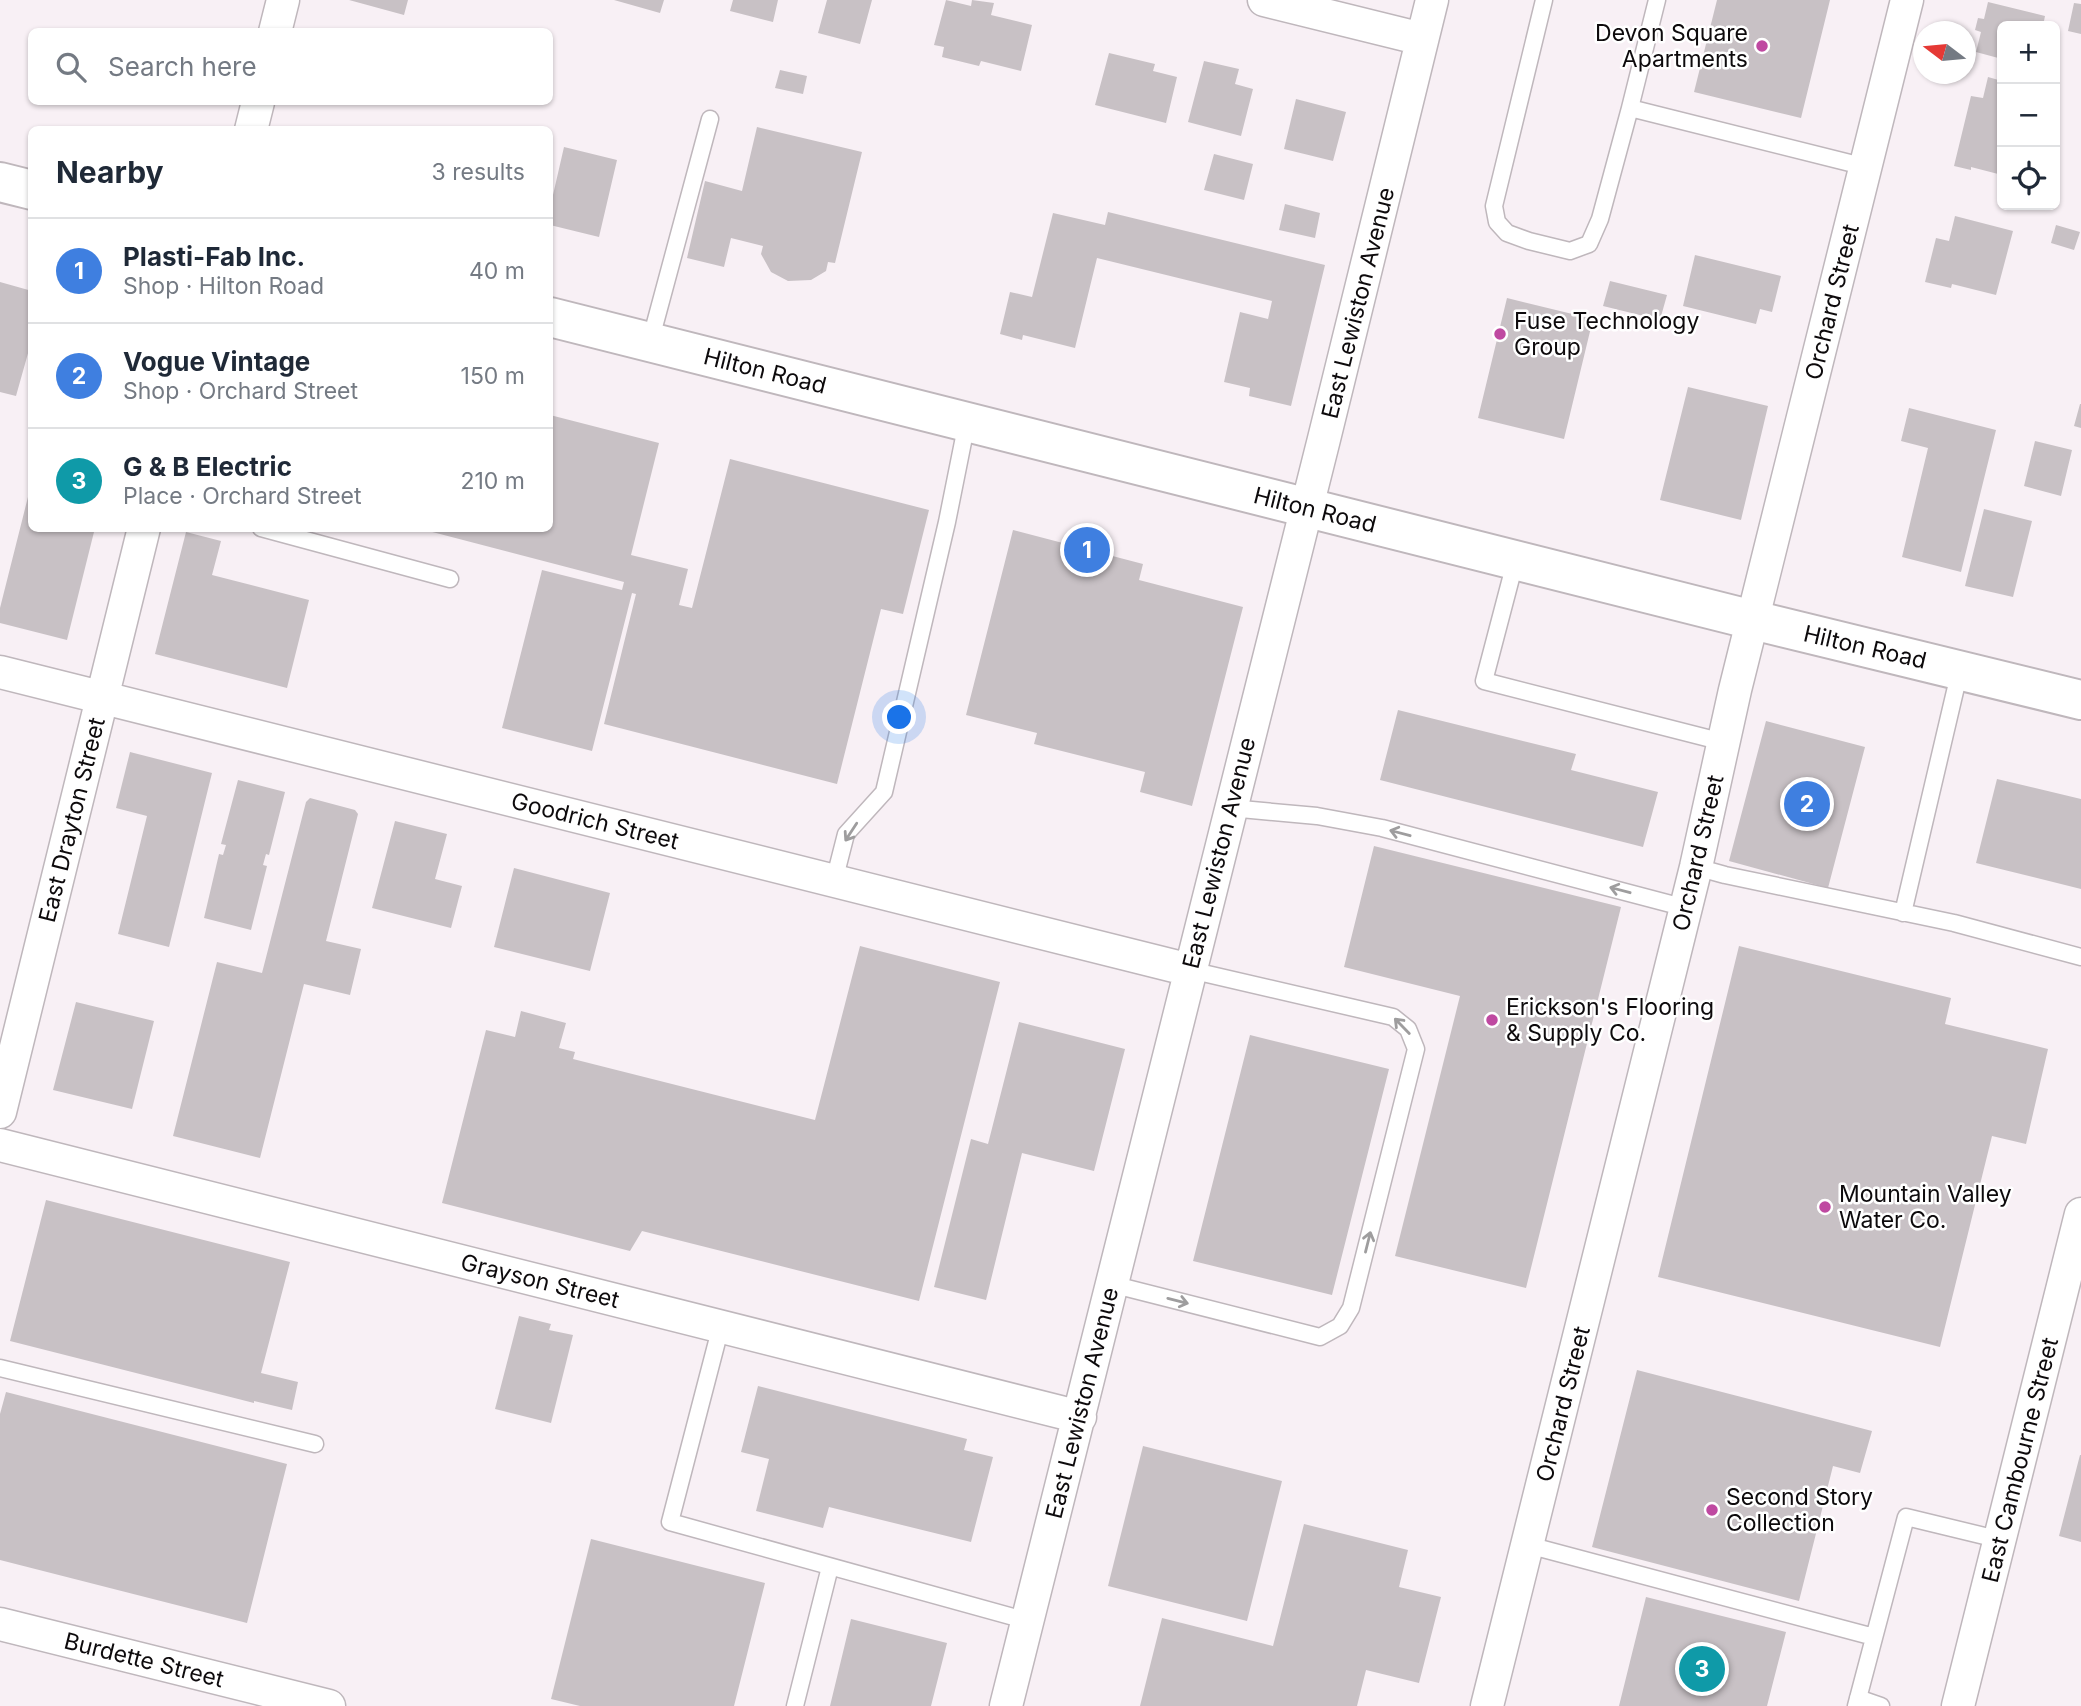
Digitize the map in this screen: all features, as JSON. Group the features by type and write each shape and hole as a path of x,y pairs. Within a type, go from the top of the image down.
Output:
{"street":[{"path":"276,28 283,0"},
{"path":"1264,0 1422,39"},
{"name":"East Lewiston Avenue","path":"1006,1706 1432,0"},
{"name":"Orchard Street","path":"1487,1706 1686,908 1723,742 1907,0"},
{"path":"252,126 257,105"},
{"path":"0,183 28,189"},
{"name":"Hilton Road","path":"553,318 2081,700"},
{"name":"East Drayton Street","path":"0,1112 144,532"},
{"name":"Goodrich Street","path":"0,671 1190,970"},
{"name":"Grayson Street","path":"0,1145 1080,1416"},
{"name":"East Cambourne Street","path":"1958,1706 2081,1214"},
{"name":"Burdette Street","path":"0,1624 329,1706"}],"lane":[{"path":"1544,0 1494,206 1497,222 1507,233 1570,251 1588,244 1600,219 1657,0"},
{"path":"1630,108 1866,167"},
{"path":"650,342 710,119"},
{"path":"834,881 846,834 884,792 947,522 967,422"},
{"path":"276,532 450,579"},
{"path":"1516,559 1484,681 1723,742"},
{"path":"1903,913 1960,669"},
{"path":"1230,808 1317,816 1381,828 1686,908"},
{"path":"1696,867 1954,923 2081,957"},
{"path":"1111,1284 1320,1338 1340,1326 1351,1308 1413,1062 1416,1049 1408,1029 1393,1017 1190,970"},
{"path":"721,1326 670,1522 1028,1621"},
{"path":"0,1368 315,1444"},
{"path":"1881,1706 1857,1702 1906,1517 2001,1540"},
{"path":"1528,1545 1874,1637"},
{"path":"795,1706 830,1567"}],"building":[{"path":"349,0 408,0 404,15"},
{"path":"614,0 664,0 660,13"},
{"path":"733,0 778,0 773,22 730,11"},
{"path":"827,0 872,0 860,44 818,33"},
{"path":"946,0 971,6 972,0 994,3 991,15 1032,25 1021,71 981,61 979,66 942,57 944,47 934,45"},
{"name":"Devon Square Apartments","path":"1717,0 1830,0 1801,118 1694,92"},
{"path":"1988,2 2045,16 2044,21 1997,21 1997,58 1976,52 1981,32 1976,30 1976,26 1978,18 1984,19"},
{"path":"2074,3 2081,4 2081,34 2068,31"},
{"path":"1109,53 1155,64 1153,71 1177,77 1166,123 1095,105"},
{"path":"1204,61 1239,69 1235,84 1253,89 1241,136 1188,122"},
{"path":"780,70 807,76 803,94 775,88"},
{"path":"1988,77 1997,80 1997,174 1954,166 1971,96 1983,98"},
{"path":"1296,99 1346,112 1333,161 1284,149"},
{"path":"757,127 862,152 835,263 828,262 826,271 811,280 788,281 771,272 761,254 763,246 731,238 724,267 687,258 705,181 742,191"},
{"path":"564,147 617,160 599,237 553,226 553,195"},
{"path":"1214,154 1253,164 1244,200 1204,190"},
{"path":"1285,204 1320,213 1315,238 1279,230"},
{"path":"1108,212 1325,265 1291,406 1249,396 1250,388 1224,382 1240,312 1268,319 1272,301 1097,258 1075,348 1023,335 1022,340 1000,334 1010,292 1032,297 1053,213 1105,225"},
{"path":"1955,216 2013,231 1996,295 1952,284 1951,288 1925,282 1936,238 1949,241"},
{"path":"2056,225 2080,232 2074,250 2051,243"},
{"path":"1695,255 1781,276 1772,312 1760,309 1756,324 1683,306"},
{"path":"1610,281 1667,295 1660,320 1603,306"},
{"path":"0,282 28,290 28,353 16,396 0,392"},
{"path":"1507,298 1593,319 1564,439 1478,418"},
{"path":"1688,387 1768,406 1741,520 1660,500"},
{"path":"2081,404 2081,428 2074,426"},
{"path":"1909,408 1996,430 1961,572 1902,557 1928,448 1901,441"},
{"path":"553,416 659,443 631,555 688,569 679,605 692,608 730,459 929,510 903,614 881,609 837,784 604,724 636,594 632,593 592,751 502,728 542,570 622,590 624,582 432,532 553,532"},
{"path":"2035,441 2072,450 2061,496 2024,486"},
{"path":"28,497 28,532 94,532 67,640 0,623 0,608"},
{"path":"1984,509 2032,521 2013,597 1965,586"},
{"path":"1013,530 1143,564 1139,580 1243,607 1192,806 1140,792 1145,772 1034,744 1037,733 966,715"},
{"path":"186,532 221,541 212,575 309,600 287,688 155,654"},
{"path":"1398,710 1576,754 1571,770 1658,792 1643,847 1380,780"},
{"path":"1766,721 1865,747 1828,888 1729,861"},
{"path":"130,752 212,773 169,947 118,934 147,816 116,808"},
{"path":"1997,779 2081,799 2081,889 1976,863"},
{"path":"238,780 285,792 269,855 266,854 263,865 267,866 251,930 204,918 219,854 223,855 226,845 221,844"},
{"path":"310,798 355,810 358,814 326,941 361,949 350,995 304,984 260,1158 173,1136 217,962 262,973 306,802"},
{"path":"395,821 447,834 435,879 462,886 451,928 372,908"},
{"path":"1374,846 1621,907 1526,1288 1395,1256 1460,996 1344,967"},
{"path":"514,868 610,893 590,971 494,947"},
{"path":"860,946 1000,982 919,1301 642,1231 630,1251 442,1203 486,1030 515,1037 521,1011 566,1023 559,1048 575,1052 573,1059 815,1120"},
{"name":"Mountain Valley Water Co.","path":"1739,946 1951,998 1945,1024 2048,1049 2026,1144 1992,1136 1940,1347 1658,1277"},
{"path":"76,1002 154,1021 132,1109 53,1090"},
{"path":"1019,1022 1125,1049 1094,1171 1022,1153 986,1300 934,1287 971,1139 988,1144"},
{"path":"1250,1035 1389,1069 1332,1295 1193,1261"},
{"path":"46,1200 290,1262 261,1373 298,1382 292,1410 254,1403 10,1341"},
{"path":"519,1316 551,1324 549,1330 573,1335 551,1423 495,1409"},
{"name":"Second Story Collection","path":"1637,1370 1872,1431 1860,1473 1833,1466 1799,1601 1592,1547"},
{"path":"758,1386 967,1439 964,1450 993,1457 971,1542 829,1507 823,1528 756,1511 769,1459 741,1452"},
{"path":"6,1392 287,1464 247,1623 0,1560 0,1414"},
{"path":"1143,1446 1282,1481 1247,1621 1108,1586"},
{"path":"2081,1455 2081,1542 2059,1536"},
{"path":"1304,1524 1408,1550 1399,1587 1441,1597 1419,1683 1366,1670 1357,1706 1140,1706 1162,1618 1273,1646"},
{"path":"591,1539 765,1583 734,1706 580,1706 551,1699"},
{"path":"1646,1597 1786,1632 1767,1706 1619,1706"},
{"path":"851,1619 947,1643 931,1706 830,1706"}],"place":[{"name":"Devon Square Apartments","path":"1762,46"},
{"name":"Fuse Technology Group","path":"1500,334"},
{"name":"Plasti-Fab Inc.","path":"1087,550"},
{"name":"Vogue Vintage","path":"1807,804"},
{"name":"Erickson's Flooring & Supply Co.","path":"1492,1020"},
{"name":"Mountain Valley Water Co.","path":"1825,1207"},
{"name":"Second Story Collection","path":"1712,1510"},
{"name":"G & B Electric","path":"1702,1669"}]}
